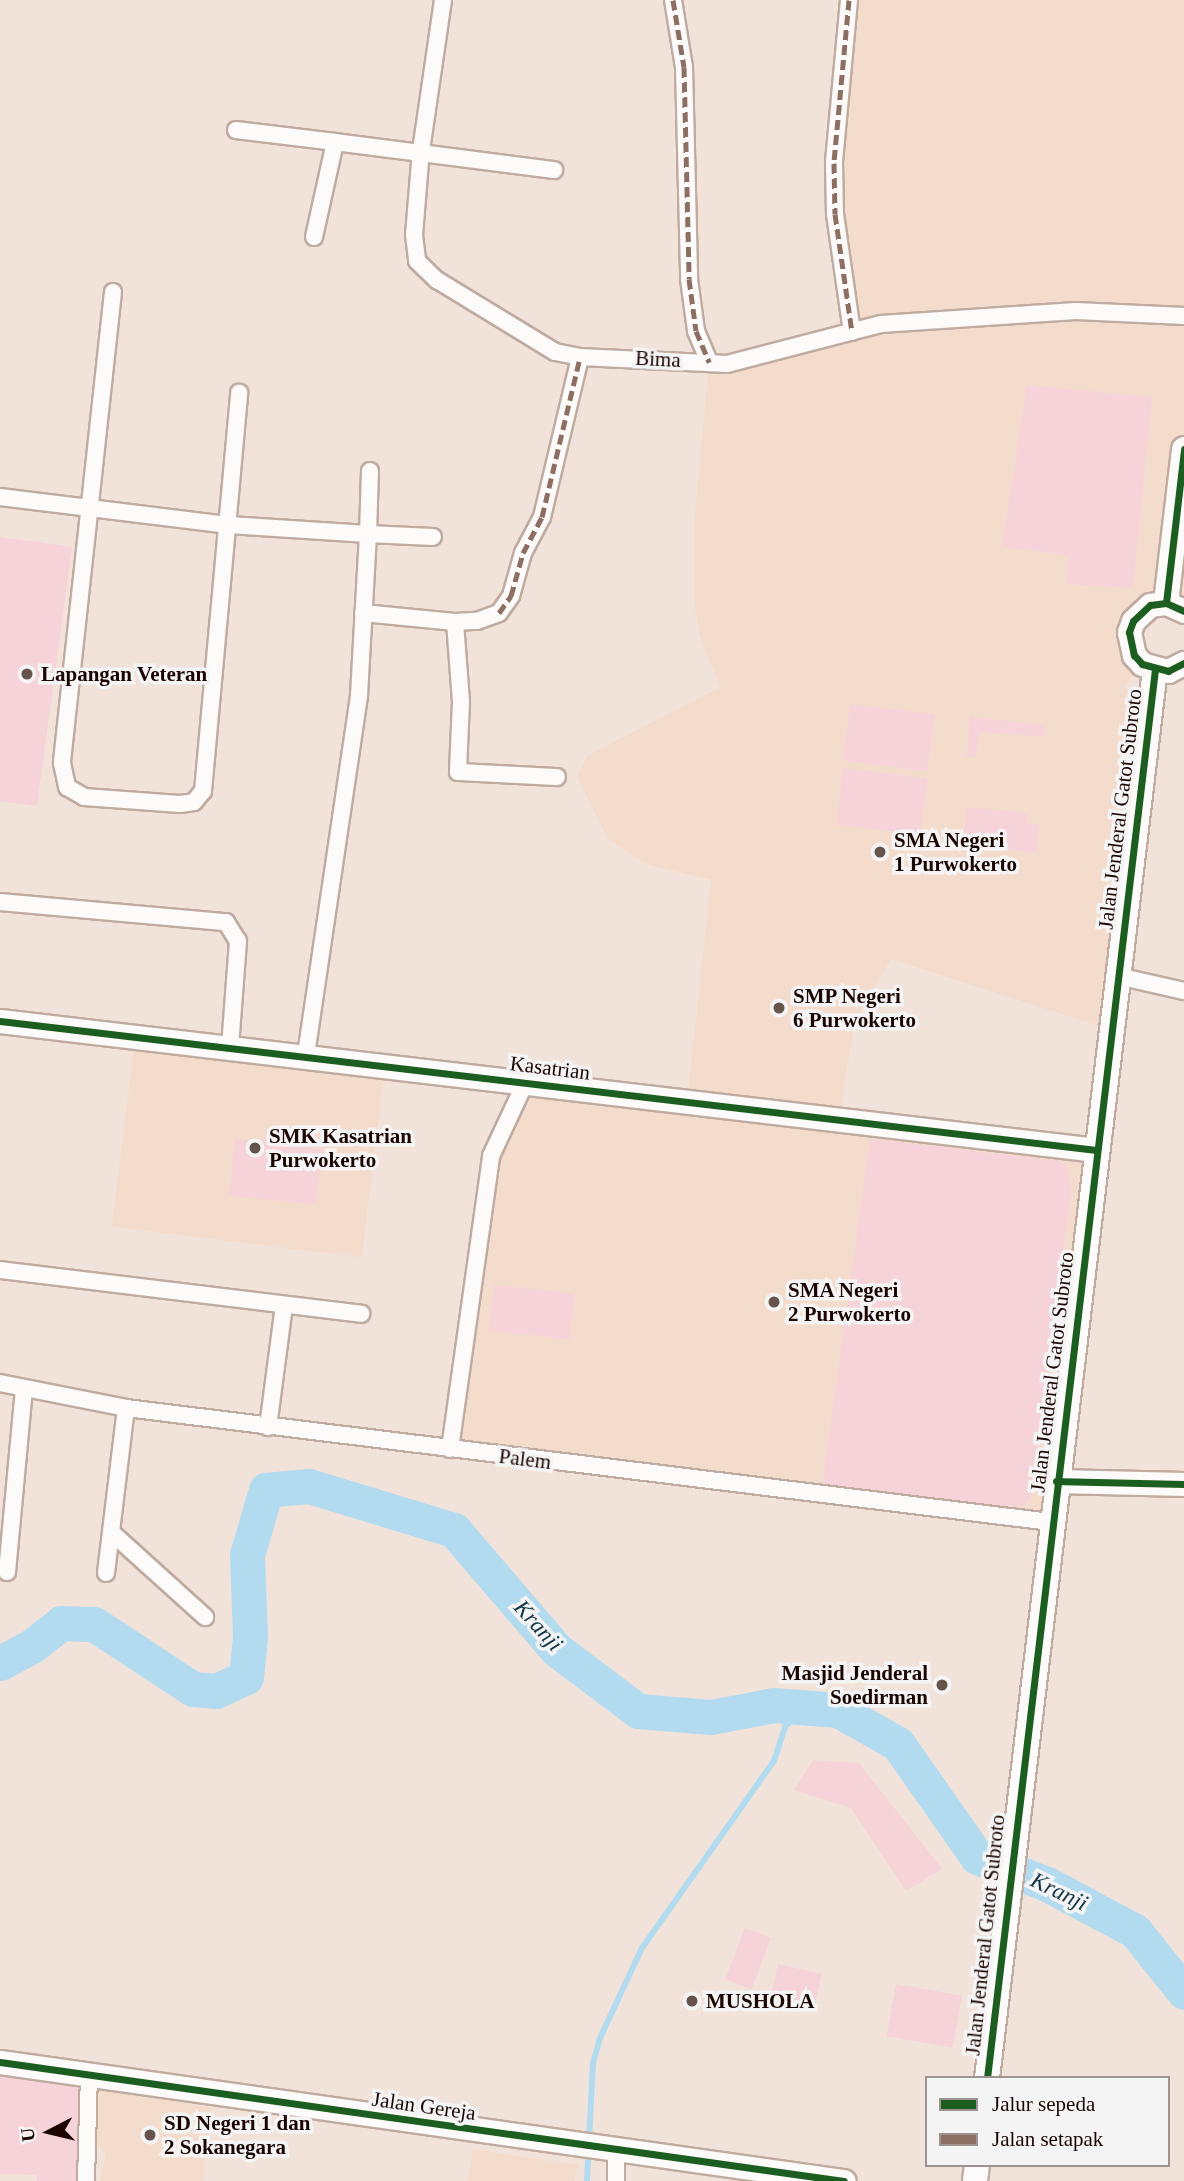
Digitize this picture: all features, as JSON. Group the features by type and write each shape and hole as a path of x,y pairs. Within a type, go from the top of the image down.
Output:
{"main road":[{"path":"1175,607 1184,449"},
{"name":"Jalan Jenderal Gatot Subroto","path":"987,2076 1004,1913 1155,670"}],"street":[{"name":"Bima","path":"443,0 421,150 414,235 417,261 437,280 555,352 580,357 727,364 881,324 1076,311 1184,316"},
{"path":"673,0 684,67 690,279 696,331 709,362"},
{"path":"849,0 834,176 835,215 852,332"},
{"path":"236,130 421,150 554,170"},
{"path":"314,237 335,142"},
{"path":"113,292 93,506 62,762 67,787 85,797 180,804 200,799 229,525 239,393"},
{"path":"363,613 455,622 487,618 499,612 511,596 523,553 542,517 580,357"},
{"path":"306,1057 359,695 370,471"},
{"path":"0,497 93,506 229,525 433,537"},
{"path":"1175,607 1140,612 1129,632 1134,655 1155,670 1184,663"},
{"path":"455,622 461,702 458,772 557,777"},
{"path":"0,902 226,922 238,941 230,1048"},
{"path":"1118,976 1184,991"},
{"name":"Kasatrian","path":"0,1021 1096,1150"},
{"path":"450,1449 491,1156 525,1083"},
{"path":"0,1270 361,1314"},
{"path":"268,1427 284,1305"},
{"name":"Palem","path":"0,1383 126,1408 268,1427 1051,1522"},
{"path":"7,1572 24,1389"},
{"path":"106,1573 126,1408"},
{"path":"1056,1481 1184,1484"},
{"path":"111,1532 205,1618"},
{"name":"Jalan Gereja","path":"0,2062 844,2181"},
{"path":"86,2181 89,2075"},
{"path":"611,2149 616,2181"}],"shaded area":[{"path":"849,0 1184,0 1184,611 1180,608 1133,621 1142,664 1125,685 1148,725 1111,1030 891,959 855,1021 839,1119 1096,1150 1052,1519 451,1449 491,1156 525,1083 687,1101 711,880 645,864 608,839 577,777 587,756 720,687 700,637 694,603 694,524 709,362 852,331 835,214"},
{"path":"1027,385 1152,397 1133,588 1067,584 1068,555 1002,547"},
{"name":"Lapangan Veteran","path":"0,537 72,547 37,806 0,801"},
{"path":"850,704 934,714 927,771 843,761"},
{"path":"970,717 1045,725 1044,737 979,732 976,757 967,757"},
{"path":"843,768 927,778 920,835 836,825"},
{"path":"966,807 1027,813 1027,824 1039,824 1036,853 963,844"},
{"name":"SMK Kasatrian Purwokerto","path":"135,1037 385,1068 362,1257 112,1227"},
{"path":"235,1139 322,1148 316,1205 229,1196"},
{"path":"870,1139 1060,1161 1067,1167 1071,1192 1032,1495 1024,1506 991,1507 822,1487"},
{"path":"494,1285 575,1293 570,1339 489,1331"},
{"path":"813,1760 859,1763 942,1869 906,1891 851,1808 794,1790"},
{"path":"745,1928 771,1938 751,1989 725,1979"},
{"path":"778,1964 822,1974 814,2008 770,1998"},
{"path":"896,1984 962,1996 953,2048 887,2036"},
{"path":"0,2073 82,2084 80,2181 37,2181 36,2175 0,2174"},
{"name":"SD Negeri 1 dan 2 Sokanegara","path":"97,2088 212,2108 203,2181 100,2181 106,2153 91,2141"},
{"path":"473,2149 578,2165 574,2181 468,2181"}],"waterway":[{"name":"Kranji","path":"0,1663 32,1646 61,1623 94,1624 193,1689 216,1691 246,1677 250,1637 247,1555 266,1490 309,1486 454,1530 557,1650 638,1711 711,1717 774,1705 838,1710 898,1744 977,1857 1047,1884 1135,1931 1184,1992"},
{"path":"587,2181 593,2063 600,2038 642,1948 774,1761 786,1725 813,1708"}],"marked path":[{"path":"673,0 684,67 689,279 696,331 709,362"},
{"path":"849,0 834,163 835,214 852,332"},
{"path":"499,613 511,596 523,553 542,517 580,357"}],"cycle path":[{"path":"1166,603 1184,449"},
{"path":"1184,611 1166,603 1150,605 1133,621 1129,632 1134,655 1142,664 1168,671 1184,663"},
{"path":"987,2076 1155,670"},
{"path":"0,1021 1096,1150"},
{"path":"1056,1481 1184,1484"},
{"path":"0,2062 844,2181"}],"place":[{"name":"Lapangan Veteran","path":"27,674"},
{"name":"SMA Negeri 1 Purwokerto","path":"880,852"},
{"name":"SMP Negeri 6 Purwokerto","path":"779,1008"},
{"name":"SMK Kasatrian Purwokerto","path":"255,1148"},
{"name":"SMA Negeri 2 Purwokerto","path":"774,1302"},
{"name":"Masjid Jenderal Soedirman","path":"942,1685"},
{"name":"MUSHOLA","path":"692,2001"},
{"name":"SD Negeri 1 dan 2 Sokanegara","path":"150,2135"}]}
